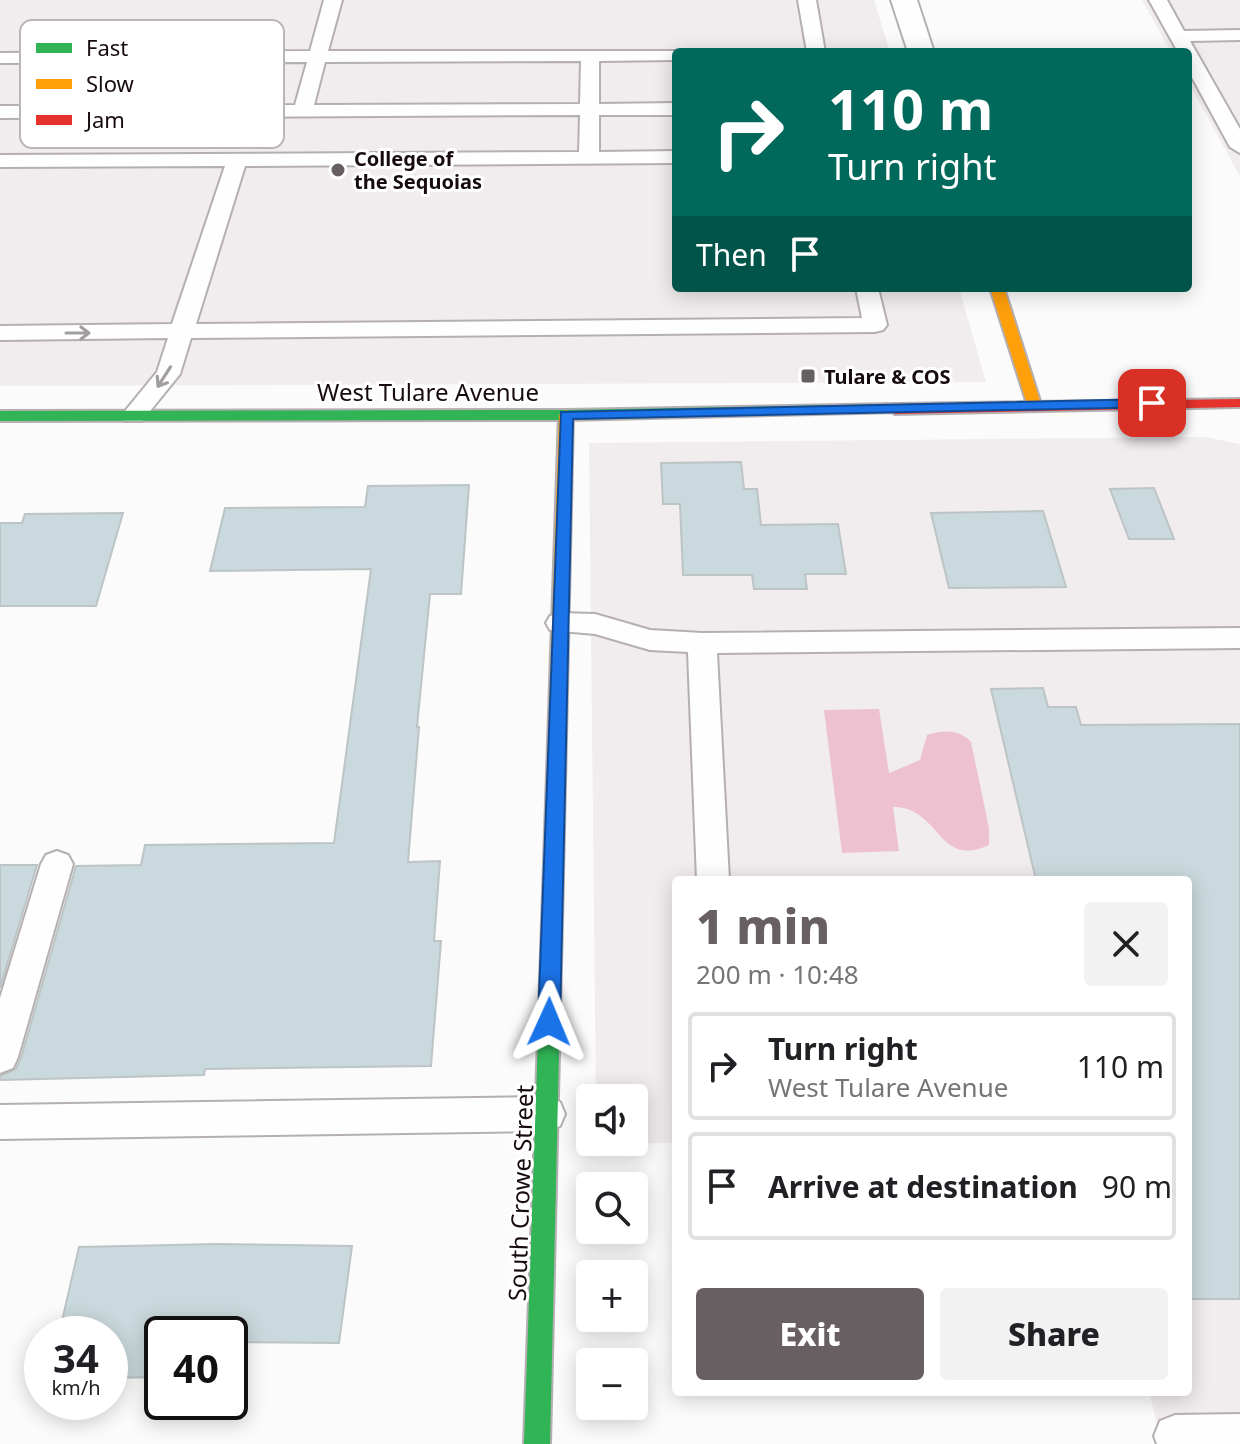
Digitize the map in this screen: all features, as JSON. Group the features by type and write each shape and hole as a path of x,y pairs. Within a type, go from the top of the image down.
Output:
{"street":[{"path":"904,0 920,48"},
{"path":"998,292 1034,404"},
{"name":"West Tulare Avenue","path":"0,416 566,415 1034,404 1240,403"},
{"name":"South Crowe Street","path":"537,1444 566,415"}],"lane":[{"path":"303,111 333,0"},
{"path":"807,0 815,48"},
{"path":"1158,0 1184,47 1240,35"},
{"path":"589,158 590,55"},
{"path":"284,57 672,55"},
{"path":"0,58 20,58"},
{"path":"1192,61 1240,147"},
{"path":"284,111 672,109"},
{"path":"0,112 20,112"},
{"path":"0,161 672,157"},
{"path":"133,416 168,374 237,160"},
{"path":"0,333 875,325 868,292"},
{"path":"560,623 595,624 650,640 702,643 1240,638"},
{"path":"702,643 713,876"},
{"path":"0,1057 57,864"},
{"path":"0,1122 547,1114"},
{"path":"1175,1436 1240,1435"}],"shaded area":[{"name":"College of the Sequoias","path":"0,0 874,0 889,48 672,48 672,292 960,292 986,382 0,386"},
{"path":"1142,0 1240,0 1240,176 1192,89 1192,48 1169,48"},
{"path":"1205,437 1240,444 1240,1444 1162,1444 1150,1396 1192,1396 1192,876 672,876 672,1143 648,1143 648,1084 596,1084 589,443"},
{"path":"879,709 889,773 920,760 927,735 950,732 971,742 989,828 989,845 972,850 959,849 948,844 921,816 893,807 899,851 842,853 824,710"}],"building":[{"path":"741,462 744,489 757,489 761,525 838,524 846,574 805,574 807,589 754,589 752,575 683,575 680,504 663,504 661,463"},
{"path":"469,485 461,594 430,594 408,862 440,861 434,941 441,941 431,1066 205,1069 204,1075 0,1080 0,1076 16,1069 21,1058 76,866 141,865 145,845 334,843 371,569 210,571 225,508 365,507 368,486"},
{"path":"1154,488 1174,539 1129,539 1110,489"},
{"path":"1043,511 1066,587 949,588 931,513"},
{"path":"123,513 96,606 0,606 0,523 22,523 25,514"},
{"path":"1043,688 1048,707 1076,707 1081,725 1240,724 1240,1299 1192,1299 1192,876 1035,876 991,689"},
{"path":"0,865 37,865 0,988"},
{"path":"217,1244 352,1246 339,1343 248,1342 248,1316 144,1316 144,1377 128,1378 128,1316 63,1316 79,1247"}],"traffic: fast":[{"path":"0,416 566,415 895,409"},
{"path":"537,1444 552,922"}],"traffic: slow":[{"path":"998,292 1034,404"},
{"path":"552,922 566,415"}],"traffic: jam":[{"path":"895,409 1240,403"}],"place":[{"name":"College of the Sequoias","path":"338,170"},
{"name":"Tulare & COS","path":"808,376"}],"route":[{"path":"549,1022 566,415 1152,403"}]}
